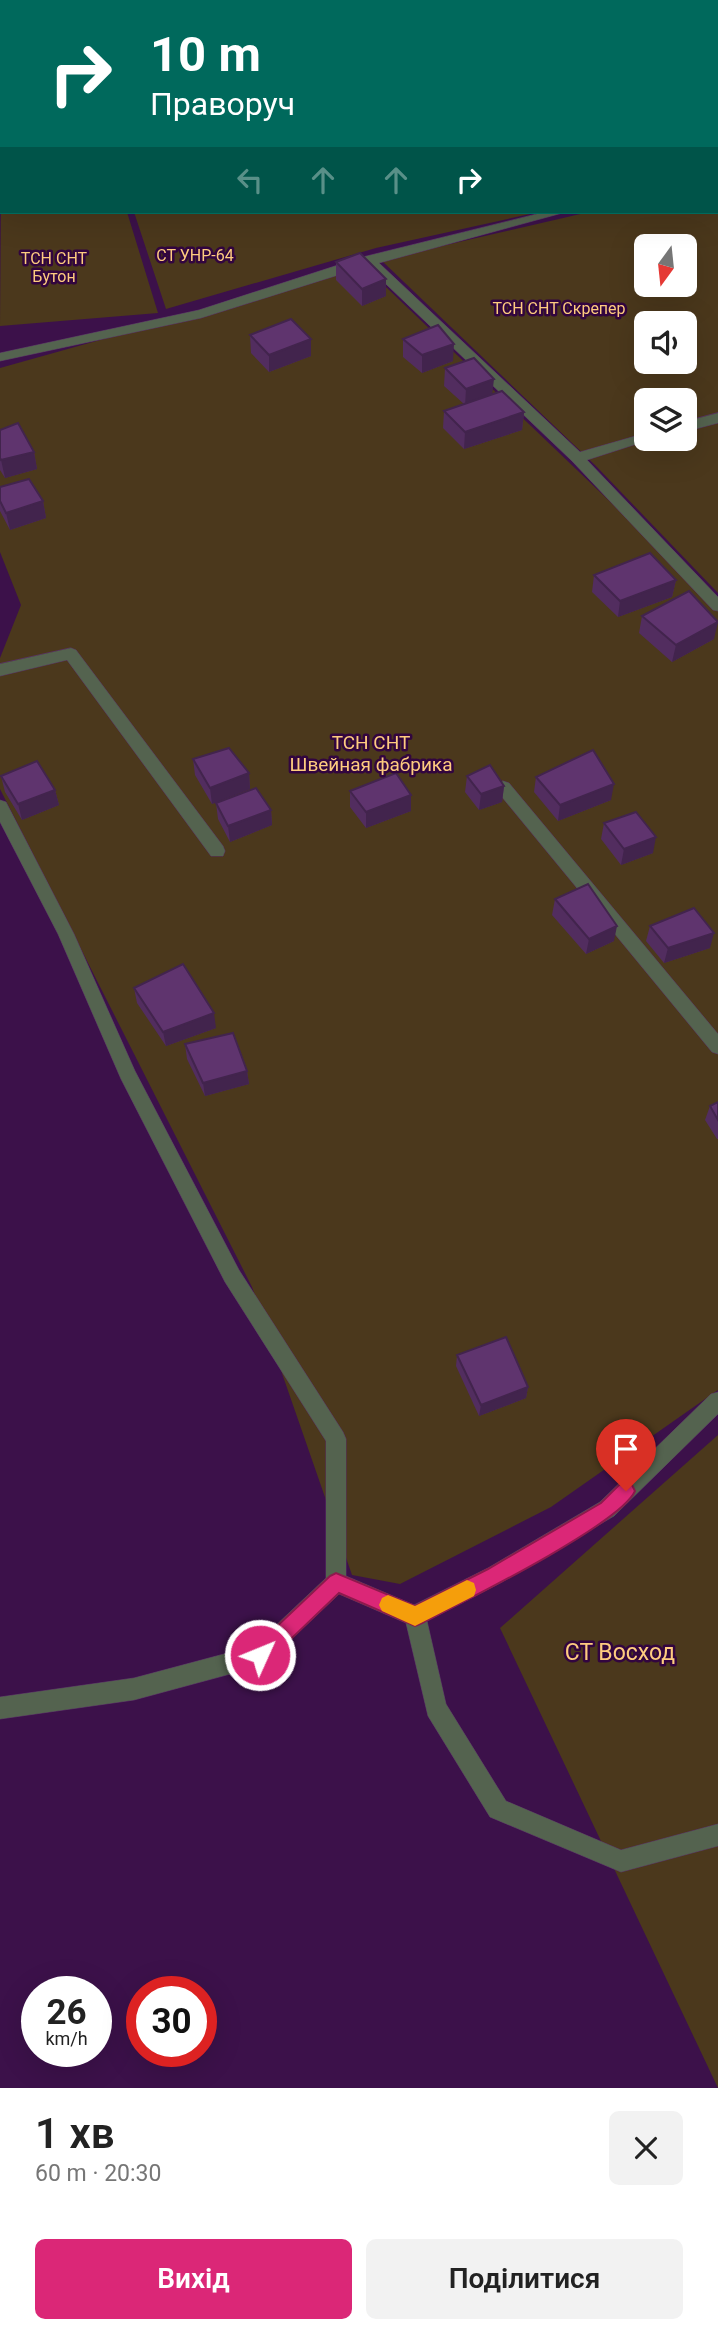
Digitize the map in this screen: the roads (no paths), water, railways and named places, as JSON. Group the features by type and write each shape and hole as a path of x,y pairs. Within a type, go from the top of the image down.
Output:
{"street":[{"path":"0,357 201,314 368,260 553,214"},
{"path":"368,260 577,457 718,606"},
{"path":"697,424 718,418"},
{"path":"577,457 634,441"},
{"path":"0,670 71,654 217,850"},
{"path":"503,787 718,1047"},
{"path":"0,806 66,934 127,1074 232,1276 336,1439 336,1582 260,1655 134,1689 0,1708"},
{"path":"415,1616 495,1575 607,1509 718,1401"},
{"path":"336,1582 415,1616"},
{"path":"415,1616 436,1708 498,1809 621,1861 718,1835"}],"park label":[{"name":"СТ УНР-64","path":"195,255"},
{"name":"ТСН СНТ Бутон","path":"54,267"},
{"name":"ТСН СНТ Скрепер","path":"559,308"},
{"name":"ТСН СНТ Швейная фабрика","path":"371,753"},
{"name":"СТ Восход","path":"620,1652"}]}
